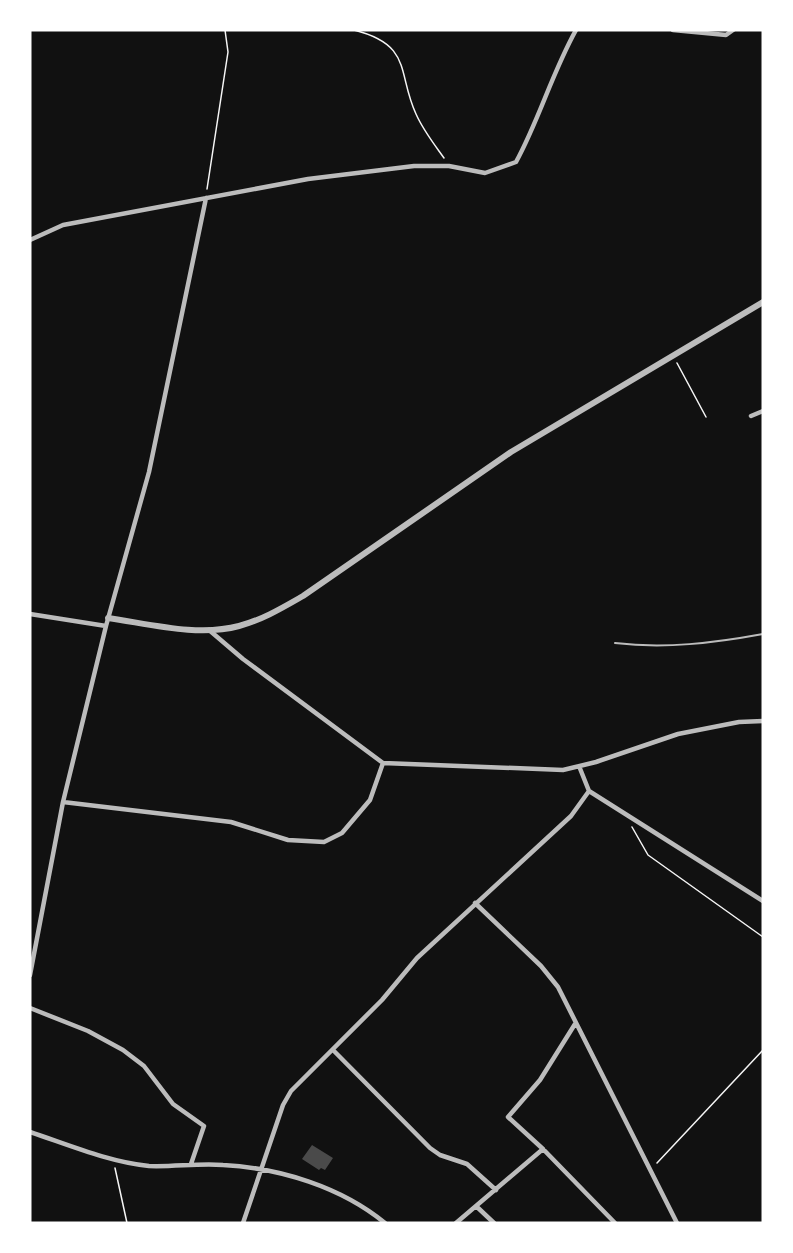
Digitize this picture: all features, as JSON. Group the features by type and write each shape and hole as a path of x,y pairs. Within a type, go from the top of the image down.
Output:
{"street":[{"path":"30,240 63,225 308,179 403,167 449,166 485,173 516,162 530,136 546,94 576,30"},
{"path":"673,30 726,34 733,30"},
{"path":"30,975 63,802 108,618 149,472 206,198"},
{"path":"108,618 184,629 208,630 237,627 258,620 303,596 474,476 763,302"},
{"path":"751,416 763,411"},
{"path":"30,614 106,626"},
{"path":"208,630 243,660 382,763 563,770 678,734 739,722 763,721"},
{"path":"63,802 231,822 288,840 324,842 342,833 370,800 382,763"},
{"path":"579,766 589,791 763,901"},
{"path":"243,1223 283,1105 291,1091 382,1000 417,957 571,816 589,791"},
{"path":"475,903 542,966 558,987 677,1223"},
{"path":"30,1008 88,1030 123,1050 144,1066 173,1104 204,1126 191,1164"},
{"path":"575,1024 540,1080 508,1117 543,1149 615,1223"},
{"path":"333,1051 430,1148 440,1155 467,1164 496,1190"},
{"path":"30,1132 113,1159 150,1166 191,1164 262,1169 343,1195 385,1223"},
{"path":"456,1223 543,1149"},
{"path":"476,1206 494,1223"}],"lane":[{"path":"615,643 703,644 763,634"}],"path":[{"path":"206,198 228,52 225,30"},
{"path":"354,30 379,41 395,52 402,63 415,113 449,166"},
{"path":"672,355 706,417"},
{"path":"623,812 648,855 763,937"},
{"path":"650,1169 763,1050"},
{"path":"113,1159 127,1223"}],"building":[{"path":"312,1145 333,1158 325,1170 321,1168 319,1170 302,1159"}]}
